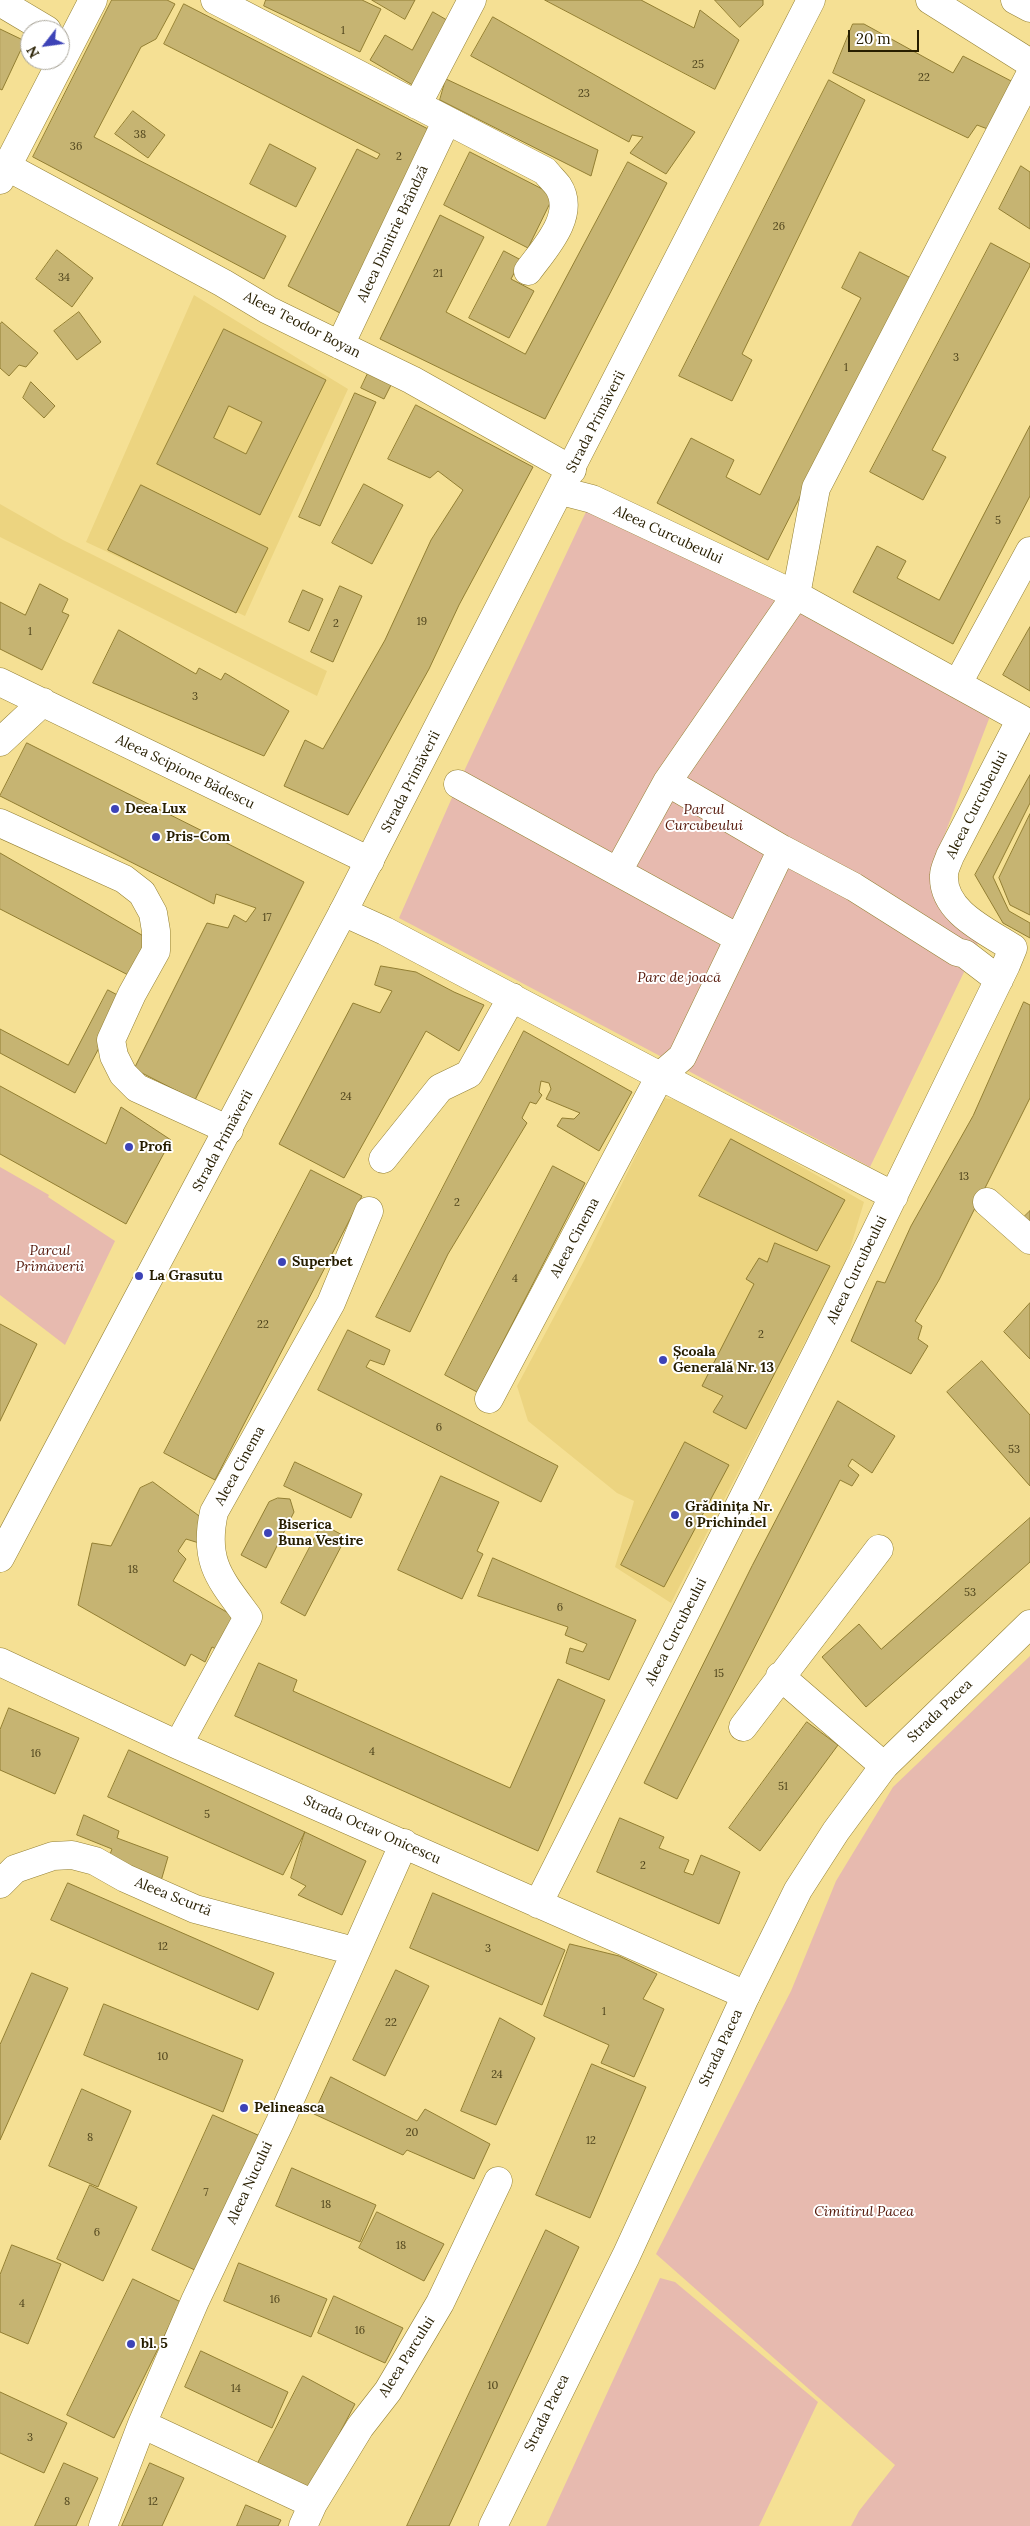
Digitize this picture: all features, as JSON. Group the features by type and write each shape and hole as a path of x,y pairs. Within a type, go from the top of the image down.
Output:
{"street":[{"path":"70,25 93,0"},
{"path":"215,0 446,122 545,171 559,188 563,202 561,223 528,271"},
{"path":"417,105 472,0"},
{"name":"Strada Primăverii","path":"0,1558 229,1130 370,861 811,0"},
{"path":"930,0 1030,63"},
{"path":"1014,0 1030,8"},
{"path":"0,2 30,20"},
{"path":"3,173 45,70"},
{"path":"618,871 667,782 796,595 816,488 1030,75"},
{"name":"Aleea Dimitrie Brândză","path":"340,345 446,122"},
{"name":"Aleea Teodor Boyan","path":"3,173 223,282 268,310 412,380 566,480"},
{"name":"Aleea Curcubeului","path":"538,1904 894,1196 999,980 1021,954 964,916 947,894 944,874 950,856 1026,722 796,595 592,499 566,480"},
{"path":"958,683 1030,551"},
{"name":"Aleea Scipione Bădescu","path":"0,682 370,861"},
{"path":"0,742 43,702"},
{"path":"667,782 782,849 854,887 957,952 965,954 999,980"},
{"path":"458,784 738,938"},
{"path":"0,823 124,879 142,892 153,913 156,931 156,951 132,994 112,1040 114,1056 123,1074 137,1088 229,1130"},
{"path":"660,1076 682,1057 782,849"},
{"path":"343,912 512,997 660,1076 894,1196"},
{"path":"382,1159 440,1088 469,1074 512,997"},
{"name":"Aleea Cinema","path":"489,1399 660,1076"},
{"path":"987,1202 1030,1240"},
{"name":"Aleea Cinema","path":"178,1746 248,1617 223,1583 213,1560 209,1545 214,1512 331,1304 369,1211"},
{"path":"743,1727 780,1676 879,1549"},
{"name":"Strada Pacea","path":"493,2526 626,2256 746,1995 798,1890 836,1831 884,1766 1030,1624"},
{"name":"Strada Octav Onicescu","path":"0,1662 178,1746 404,1843 746,1995"},
{"path":"780,1676 884,1766"},
{"name":"Aleea Nucului","path":"103,2526 142,2424 195,2301 280,2122 354,1951 404,1843"},
{"name":"Aleea Scurtă","path":"0,1884 15,1869 53,1856 72,1855 96,1862 125,1878 195,1909 354,1951"},
{"name":"Aleea Parcului","path":"308,2515 360,2427 388,2391 440,2303 498,2181"},
{"path":"142,2424 308,2515"}],"shaded area":[{"path":"194,295 348,389 245,616 86,542"},
{"path":"0,504 63,540 327,671 317,696 0,537"},
{"name":"Școala Generală Nr. 13","path":"664,1098 687,1102 864,1202 846,1262 671,1603 615,1567 634,1501 617,1493 528,1421 517,1386 584,1261"}],"green space":[{"name":"Parcul Curcubeului","path":"592,499 992,711 933,865 979,941 870,1167 399,918 458,784"},
{"name":"Parcul Primăverii","path":"0,1167 49,1195 48,1197 115,1241 65,1345 0,1295"},
{"name":"Cimitirul Pacea","path":"1030,1656 1030,2526 851,2526 859,2511 895,2465 656,2254 791,1991 836,1881 893,1787"},
{"path":"660,2278 675,2282 818,2402 759,2526 546,2526"}],"building":[{"path":"112,0 167,0 175,4 156,39 141,47 94,137 286,236 264,279 33,157"},
{"path":"266,0 362,0 381,9 360,52 264,6"},
{"path":"372,0 415,0 405,19"},
{"path":"545,0 641,0 694,28 700,10 739,40 715,89"},
{"path":"715,0 763,0 763,5 740,27"},
{"path":"184,4 432,131 340,313 288,286 357,149 377,159 380,154 164,44"},
{"path":"433,12 452,23 416,87 370,60 385,35 412,50"},
{"path":"493,17 695,132 666,174 630,153 643,137 632,135 629,142 471,56"},
{"path":"853,24 864,24 953,73 963,56 1015,83 993,131 977,125 968,138 833,73"},
{"path":"0,29 20,39 20,52 2,90 0,89"},
{"path":"446,79 598,150 591,176 440,100"},
{"path":"829,80 865,100 742,354 752,360 732,401 679,376"},
{"path":"133,111 165,135 148,158 115,134"},
{"path":"270,144 316,168 296,207 250,184"},
{"path":"470,152 554,195 528,248 444,205"},
{"path":"628,162 667,183 545,419 380,339 440,215 484,237 446,312 525,354"},
{"path":"1021,166 1030,172 1030,229 999,209"},
{"path":"991,243 1030,264 1030,266 932,450 946,457 923,500 870,472"},
{"path":"57,250 93,278 72,307 36,279"},
{"path":"504,251 521,260 511,279 534,291 509,338 469,318"},
{"path":"860,252 911,278 768,560 657,503 691,438 734,460 726,477 760,495 861,298 842,288"},
{"path":"79,312 101,342 77,360 54,331"},
{"path":"2,322 38,353 26,367 19,365 9,376 0,368 0,325"},
{"path":"224,329 326,380 260,515 157,464","holes":["229,406 262,422 246,454 214,438"]},
{"path":"371,367 394,379 384,399 361,388"},
{"path":"31,382 55,406 44,418 23,398"},
{"path":"355,393 376,402 320,526 299,517"},
{"path":"416,405 533,467 459,605 429,669 348,815 284,786 305,740 323,749 385,640 431,540 463,490 438,471 430,478 388,459"},
{"path":"1030,426 1030,496 953,644 853,592 877,546 906,561 897,578 939,600"},
{"path":"364,484 403,505 372,564 332,543"},
{"path":"141,485 268,548 236,613 108,550"},
{"path":"40,584 68,599 62,612 69,615 42,670 0,649 0,602 25,615"},
{"path":"340,586 362,596 333,662 311,652"},
{"path":"303,590 323,599 309,631 289,622"},
{"path":"1030,627 1030,691 1003,675"},
{"path":"119,630 196,674 199,668 221,680 225,673 289,711 264,756 93,683"},
{"path":"27,743 304,882 195,1100 134,1069 207,923 228,928 234,915 246,922 256,908 216,894 214,904 0,796"},
{"path":"1030,775 1030,803 993,877 1009,911 1030,923 1030,938 1003,923 975,875"},
{"path":"1030,814 1030,915 1010,905 999,878"},
{"path":"0,853 152,941 134,978 0,909"},
{"path":"381,966 416,972 484,1005 459,1051 426,1031 344,1178 279,1144 353,1003 380,1013 392,991 375,985"},
{"path":"108,990 125,999 75,1093 0,1053 0,1029 68,1065"},
{"path":"1024,1002 1030,1005 1030,1098 939,1280 915,1321 922,1326 918,1339 928,1346 911,1374 851,1341 877,1281 885,1283 911,1226 973,1116"},
{"path":"524,1031 632,1092 599,1151 557,1126 562,1118 574,1119 580,1113 546,1099 551,1089 549,1083 541,1081 539,1092 542,1095 536,1104 530,1102 522,1118 527,1123 448,1254 410,1332 376,1317"},
{"path":"0,1086 106,1144 121,1107 171,1140 126,1224 0,1154"},
{"path":"731,1139 845,1200 817,1251 699,1196"},
{"path":"553,1166 585,1183 477,1392 445,1375"},
{"path":"311,1170 362,1196 215,1480 164,1453"},
{"path":"1030,1211 1030,1227 1022,1219"},
{"path":"775,1243 830,1266 746,1429 713,1412 723,1396 702,1386 754,1284 746,1279 759,1258 767,1262"},
{"path":"1030,1303 1030,1359 1004,1332"},
{"path":"0,1324 37,1344 0,1421"},
{"path":"348,1330 390,1350 384,1365 370,1360 366,1367 558,1466 541,1502 318,1390"},
{"path":"982,1361 1030,1415 1030,1486 947,1392"},
{"path":"838,1401 895,1436 872,1473 852,1459 848,1466 859,1475 852,1486 840,1480 677,1799 644,1783 752,1566"},
{"name":"Grădinița Nr. 6 Prichindel","path":"685,1442 729,1465 664,1587 621,1565"},
{"path":"295,1462 362,1494 351,1518 284,1486"},
{"path":"441,1476 499,1502 477,1551 483,1554 462,1599 398,1570"},
{"path":"153,1482 206,1521 199,1543 186,1539 178,1551 186,1559 173,1581 237,1618 222,1652 212,1647 205,1662 191,1654 185,1666 78,1605 92,1543 111,1546 140,1488"},
{"name":"Biserica Buna Vestire","path":"278,1498 290,1499 294,1512 266,1568 241,1555 269,1502"},
{"path":"1030,1518 1030,1562 866,1707 822,1657 859,1624 881,1649"},
{"path":"322,1524 346,1537 305,1616 281,1603"},
{"path":"493,1558 636,1620 609,1680 566,1663 570,1648 583,1652 587,1644 565,1635 568,1627 478,1596"},
{"path":"259,1663 297,1680 293,1691 510,1788 558,1679 605,1700 538,1851 235,1716"},
{"path":"9,1708 79,1738 55,1794 0,1770 0,1730"},
{"path":"807,1722 838,1745 760,1851 729,1828"},
{"path":"129,1750 305,1832 283,1875 108,1797"},
{"path":"84,1815 119,1831 117,1838 168,1857 161,1881 109,1857 112,1849 77,1835"},
{"path":"620,1818 664,1837 659,1848 689,1860 684,1872 693,1875 701,1855 740,1872 719,1924 597,1872"},
{"path":"305,1832 366,1861 342,1915 298,1895 306,1886 291,1878"},
{"path":"68,1883 274,1973 258,2010 51,1920"},
{"path":"433,1893 565,1950 542,2005 410,1948"},
{"path":"570,1944 619,1956 657,1974 643,1999 664,2009 634,2077 601,2063 609,2045 544,2016"},
{"path":"396,1970 429,1986 385,2076 353,2060"},
{"path":"32,1973 68,1988 0,2140 0,2045"},
{"path":"104,2004 243,2060 223,2112 84,2055"},
{"path":"500,2018 535,2038 496,2125 461,2111"},
{"path":"592,2064 646,2087 590,2218 536,2195"},
{"path":"331,2077 417,2121 425,2109 490,2144 474,2179 407,2150 403,2155 314,2114"},
{"path":"82,2089 131,2111 98,2187 49,2166"},
{"path":"213,2115 260,2136 199,2272 152,2250"},
{"path":"292,2168 376,2205 360,2242 276,2206"},
{"path":"90,2185 137,2207 103,2281 57,2259"},
{"path":"377,2212 444,2244 424,2281 359,2248"},
{"path":"546,2230 579,2247 449,2526 407,2526"},
{"path":"12,2245 61,2264 28,2344 0,2332 0,2275"},
{"path":"239,2263 327,2299 311,2337 224,2301"},
{"name":"bl. 5","path":"133,2279 181,2302 114,2438 67,2415"},
{"path":"334,2296 403,2328 385,2363 318,2333"},
{"path":"201,2351 288,2392 272,2428 185,2387"},
{"path":"303,2376 355,2404 310,2490 258,2463"},
{"path":"0,2392 67,2423 44,2473 0,2453"},
{"path":"64,2463 98,2478 76,2526 35,2526"},
{"path":"150,2463 184,2478 162,2526 122,2526"},
{"path":"246,2505 281,2520 278,2526 237,2526"}],"place":[{"name":"Deea Lux","path":"115,809"},
{"name":"Pris-Com","path":"156,837"},
{"name":"Profi","path":"129,1147"},
{"name":"Superbet","path":"282,1262"},
{"name":"La Grasutu","path":"139,1276"},
{"name":"Școala Generală Nr. 13","path":"663,1360"},
{"name":"Grădinița Nr. 6 Prichindel","path":"675,1515"},
{"name":"Biserica Buna Vestire","path":"268,1533"},
{"name":"Pelineasca","path":"244,2108"},
{"name":"bl. 5","path":"131,2344"}],"park label":[{"name":"Parc de joacă","path":"679,978"}]}
